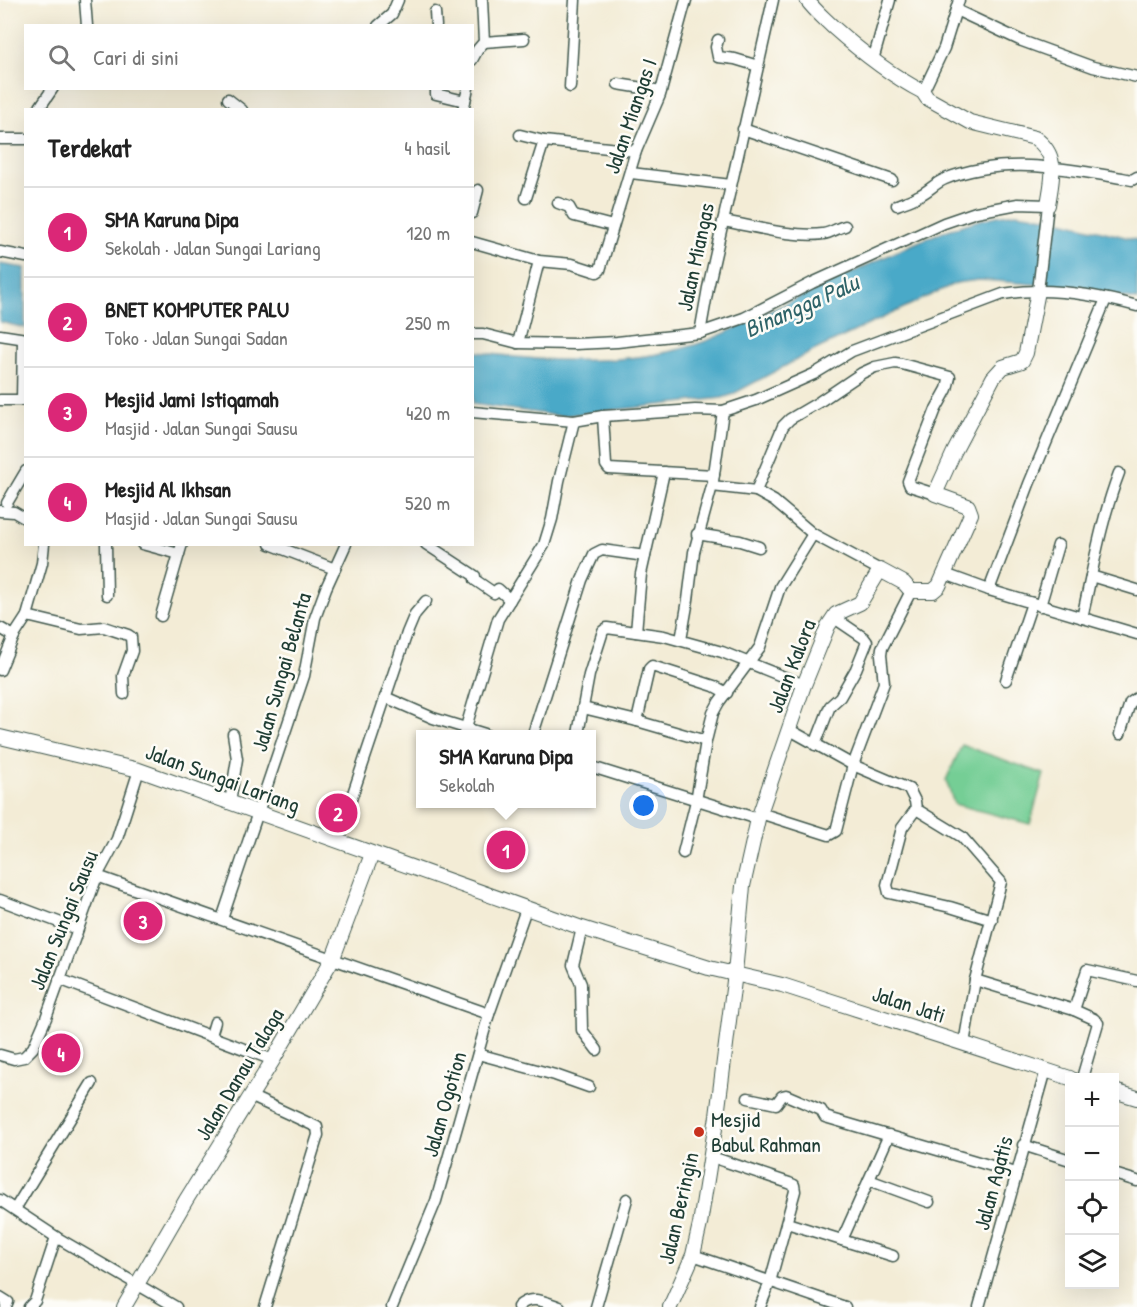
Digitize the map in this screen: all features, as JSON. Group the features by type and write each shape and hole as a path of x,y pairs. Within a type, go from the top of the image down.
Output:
{"street":[{"path":"85,0 87,24"},
{"path":"380,24 392,14 398,0"},
{"path":"474,56 484,42 482,0"},
{"path":"570,87 575,0"},
{"name":"Jalan Miangas I","path":"539,261 572,264 597,272 600,270 636,152 661,91 686,0"},
{"name":"Jalan Miangas","path":"474,334 483,334 518,343 617,342 700,333 708,288 773,0"},
{"path":"807,0 843,38 901,80 923,92 927,98 970,122 1035,138 1048,150 1053,167 1038,289 1026,353 1022,361 999,370 989,385 935,494"},
{"path":"873,60 890,0"},
{"path":"923,92 944,48 958,5 1022,41 1093,67 1137,78"},
{"path":"435,12 436,24"},
{"path":"484,42 524,39"},
{"path":"718,40 716,47 718,57 758,66"},
{"path":"618,84 661,91"},
{"path":"39,108 52,90"},
{"path":"436,90 436,94 464,105 468,90"},
{"path":"228,99 240,108"},
{"path":"743,129 892,180"},
{"path":"520,135 544,141 636,152"},
{"path":"0,139 21,139"},
{"path":"526,198 544,141"},
{"path":"897,205 919,196 943,179 1008,165 1029,164 1132,180 1137,177"},
{"path":"631,173 731,184"},
{"path":"474,205 478,190"},
{"path":"558,203 569,207 574,216 613,226"},
{"path":"700,333 744,318 812,283 944,223 976,212 1018,204 1048,208"},
{"path":"723,220 793,233 817,235 826,234 845,226"},
{"path":"474,243 539,261 518,343"},
{"path":"0,252 24,257"},
{"path":"474,412 574,422 603,416 695,410 723,411 756,400 814,374 852,351 930,323 974,304 1011,293 1038,289 1053,290 1137,306"},
{"path":"989,590 1034,473 1106,299"},
{"path":"0,335 24,339 22,400 0,400"},
{"path":"603,416 606,465 609,469 664,472 756,491 774,501 813,534 904,582 912,591 933,591 939,586 945,574 971,510 959,501 910,486 908,481 951,377 895,363 875,367 862,373 790,419 783,426 756,491"},
{"path":"681,640 697,534 713,481 723,411"},
{"path":"465,730 498,620 544,545 574,422"},
{"path":"636,632 641,574 664,472"},
{"path":"1082,618 1107,505 1119,473"},
{"path":"24,474 5,505 24,518"},
{"path":"697,534 740,541 759,547"},
{"path":"683,853 696,801 713,713 760,647 780,587 813,534"},
{"path":"1006,680 1058,545"},
{"path":"0,670 14,636 27,616 42,563 44,546"},
{"path":"106,546 107,595"},
{"path":"158,546 181,549 161,616"},
{"path":"275,546 335,569"},
{"name":"Jalan Sungai Belanta","path":"222,919 304,675 315,618 345,546"},
{"path":"429,546 475,576 476,580 489,591 492,593 498,589 510,600"},
{"path":"535,730 591,558 597,551 602,550 645,556"},
{"name":"Jalan Kalora","path":"735,973 743,886 759,816 804,686 833,617 860,603 880,570"},
{"path":"945,574 1036,605 1137,634"},
{"path":"1092,576 1137,590"},
{"path":"596,769 696,801 832,835 837,828 853,765 884,683 882,648 912,591"},
{"path":"337,842 415,614 426,601"},
{"path":"27,616 81,629 104,627 129,635 132,651 124,669 124,694"},
{"path":"815,745 830,706 840,697 851,678 867,642 866,639 833,617"},
{"path":"0,628 14,636"},
{"path":"579,730 589,675 603,631 607,628 664,636 722,652 804,686"},
{"path":"637,721 648,673 652,666 714,686 727,693"},
{"path":"385,697 463,730"},
{"path":"1120,734 1130,703 1137,698"},
{"path":"583,708 706,741"},
{"path":"790,730 853,765 909,789 916,809 902,828 886,885 889,893 950,907 992,920"},
{"path":"230,802 237,759 233,734"},
{"name":"Jalan Sungai Lariang","path":"0,736 139,770 526,909 709,968 735,973"},
{"name":"Jalan Sungai Sausu","path":"0,1055 14,1059 24,1057 33,1048 97,876 117,839 139,770"},
{"path":"916,809 962,837 1001,882 975,980 964,1044"},
{"name":"Jalan Danau Talaga","path":"124,1307 333,958 372,854"},
{"path":"97,876 489,1014"},
{"path":"0,900 77,930"},
{"name":"Jalan Ogotion","path":"392,1307 436,1201 489,1014 526,909"},
{"path":"582,928 573,965 582,984 582,1030 597,1050"},
{"path":"1074,1010 1087,970 1137,981"},
{"name":"Jalan Jati","path":"735,973 782,985 1065,1076"},
{"name":"Jalan Beringin","path":"670,1307 693,1255 712,1157 735,973"},
{"path":"59,979 273,1060"},
{"path":"975,980 1074,1010 1094,1019 1098,1023 1083,1073"},
{"path":"211,1035 215,1022"},
{"path":"478,1054 555,1075 589,1087"},
{"name":"Jalan Agatis","path":"979,1307 1046,1070"},
{"path":"15,1209 92,1083"},
{"path":"1119,1093 1137,1098"},
{"path":"748,1098 776,1104 782,1096 786,1095 821,1110 824,1116 1016,1173"},
{"path":"250,1096 317,1127 318,1135 265,1307"},
{"path":"842,1240 889,1135"},
{"path":"1023,1145 1065,1158"},
{"path":"712,1157 792,1184 795,1191 770,1282 760,1307"},
{"path":"1119,1176 1137,1181"},
{"path":"869,1180 929,1202"},
{"path":"596,1307 627,1199"},
{"path":"0,1200 56,1237 176,1307"},
{"path":"787,1223 893,1256"},
{"path":"29,1307 35,1300 56,1237"},
{"path":"693,1255 845,1307"},
{"path":"518,1307 531,1299 560,1307"}],"green space":[{"path":"962,745 1044,774 1030,824 954,804 946,780"}],"water":[{"name":"Binangga Palu","path":"1015,213 1046,217 1137,240 1137,300 1066,287 978,280 956,283 813,351 722,398 560,416 474,404 474,351 529,358 590,360 621,359 679,349 721,335 920,241 995,216"},
{"path":"0,264 24,268 24,328 0,322"}],"place":[{"name":"BNET KOMPUTER PALU","path":"338,813"},
{"name":"SMA Karuna Dipa","path":"506,850"},
{"name":"Mesjid Jami Istiqamah","path":"143,921"},
{"name":"Mesjid Al Ikhsan","path":"61,1053"},
{"name":"Mesjid Babul Rahman","path":"699,1132"}]}
